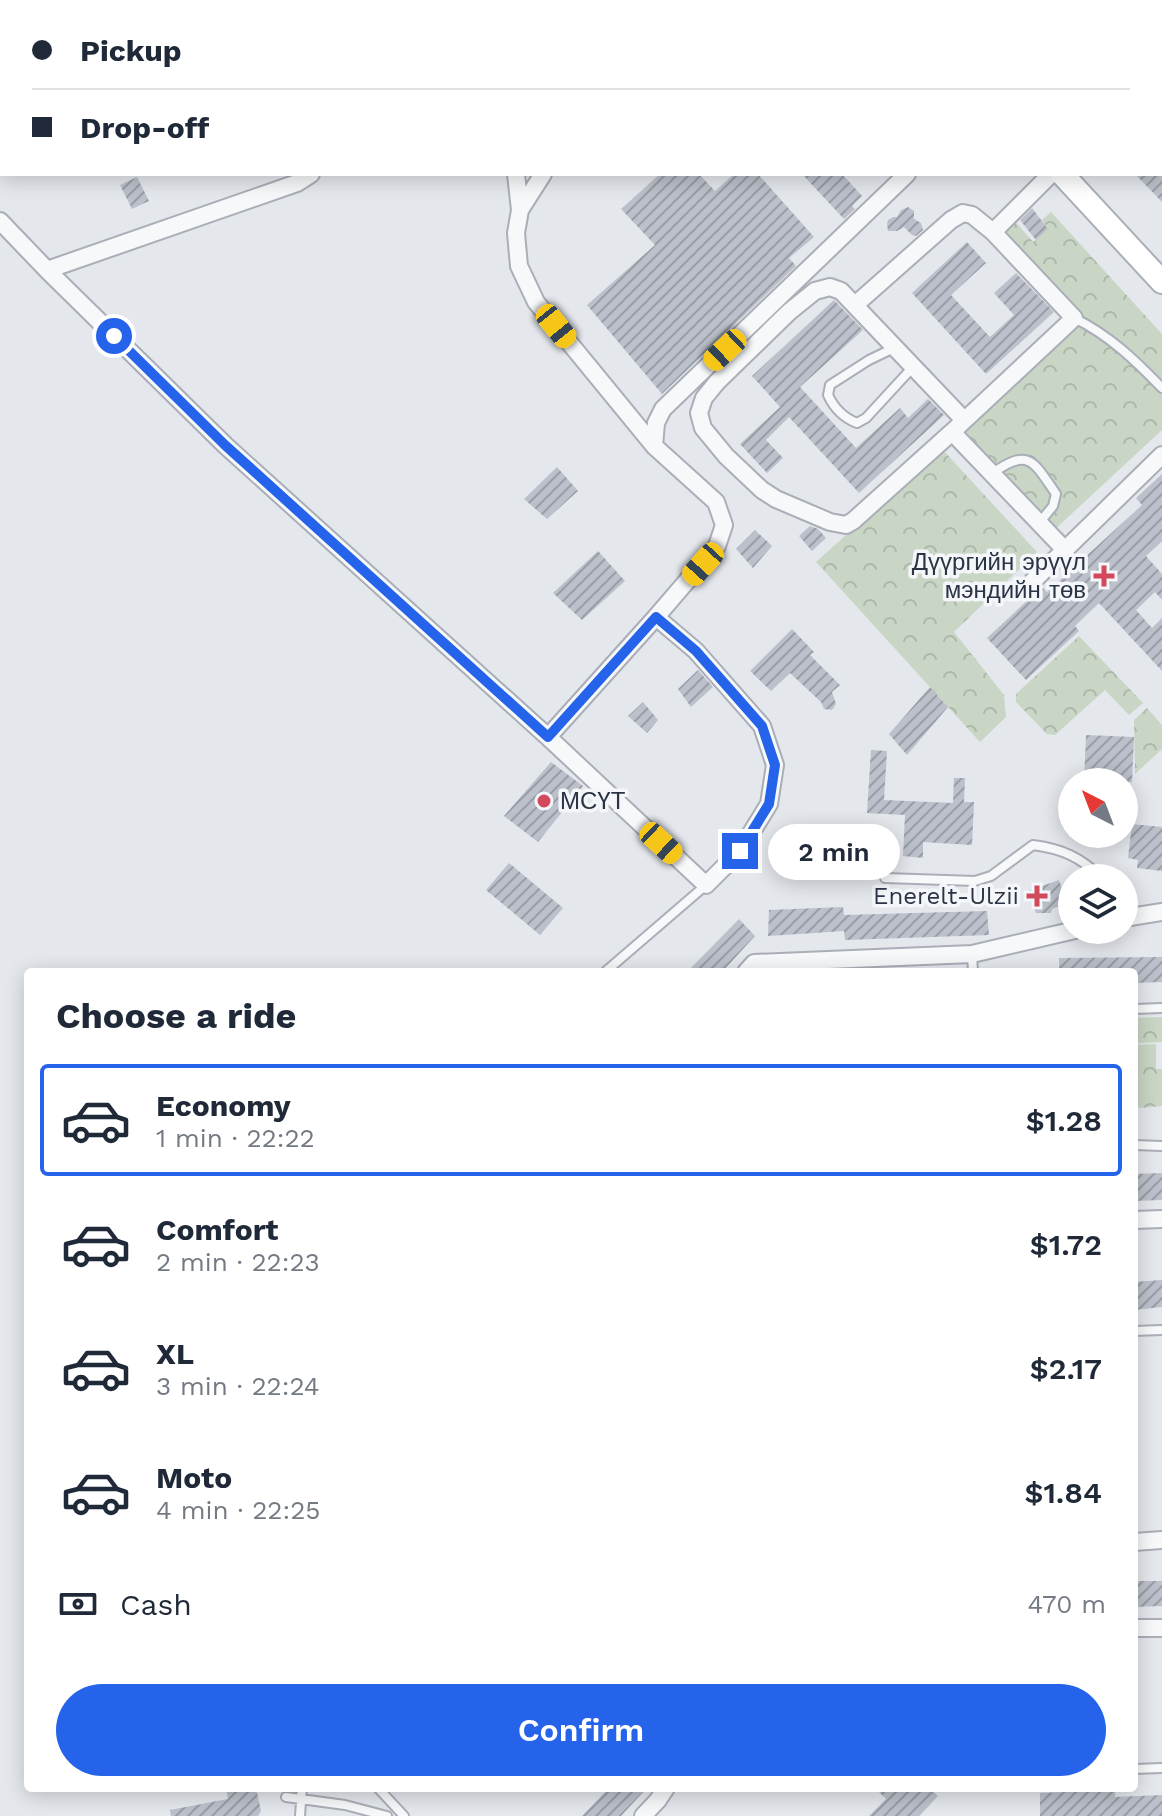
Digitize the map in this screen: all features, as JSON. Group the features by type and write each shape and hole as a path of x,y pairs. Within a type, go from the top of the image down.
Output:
{"street":[{"path":"47,270 297,183 308,176"},
{"path":"516,176 520,210 516,233 519,266 536,302 654,446 716,502 724,525 717,546 548,737"},
{"path":"520,210 542,176"},
{"path":"654,446 656,423 663,409 905,176"},
{"path":"993,232 1049,176"},
{"path":"1064,176 1162,282"},
{"path":"855,305 951,220 963,213 972,215 993,232 1074,318 958,426 846,525 803,512 776,499 726,456 703,428 699,413 704,398 747,352 815,291 830,287 841,291 913,367 958,426 993,473 1066,551"},
{"path":"0,221 226,446 548,737 706,885 740,851 769,804 775,765 762,726 696,651 656,617"},
{"path":"1032,582 1162,455"},
{"path":"1138,916 1162,912"},
{"path":"750,968 754,963 972,954 1058,934"},
{"path":"1138,1220 1162,1219"},
{"path":"1138,1542 1162,1540"},
{"path":"1138,1628 1162,1628"},
{"path":"643,1816 663,1792"}],"lane":[{"path":"1074,318 1110,339 1162,388"},
{"path":"894,348 830,385 828,395 833,405 857,423 866,418 913,367"},
{"path":"993,473 1016,459 1022,458 1033,464 1056,494 1053,506 1040,522"},
{"path":"885,878 975,881 991,876 1033,845 1070,853 1085,864"},
{"path":"610,968 706,885"},
{"path":"972,954 973,968"},
{"path":"1138,1009 1162,1008"},
{"path":"1138,1145 1162,1146"},
{"path":"1138,1331 1162,1330"},
{"path":"1138,1769 1162,1768"},
{"path":"300,1816 302,1792"},
{"path":"382,1792 404,1816"},
{"path":"286,1797 345,1805 387,1816"}],"green space":[{"path":"1051,212 1162,334 1162,430 1052,532 957,430 1080,318 995,227 1009,214 1033,242 1048,229 1042,220"},
{"path":"942,449 1037,552 954,632 1004,695 1006,717 980,742 816,562"},
{"path":"1079,636 1143,703 1129,715 1105,690 1055,735 1047,734 1016,702 1016,694"},
{"path":"1147,708 1162,725 1162,749 1138,771 1135,768 1134,720"},
{"path":"1162,1017 1162,1042 1138,1043 1138,1018"},
{"path":"1156,1044 1156,1069 1162,1069 1162,1106 1138,1106 1138,1045"}],"building":[{"path":"658,176 701,176 715,191 732,176 760,176 814,237 789,258 796,266 662,394 587,305 655,245 621,209"},
{"path":"804,176 844,176 862,196 852,206 855,209 844,219"},
{"path":"1137,176 1162,176 1162,202"},
{"path":"137,177 149,201 132,209 120,185"},
{"path":"908,207 914,211 914,219 921,223 923,230 916,236 904,227 888,231 888,220"},
{"path":"1032,208 1048,229 1036,240 1020,220"},
{"path":"967,242 986,263 951,295 990,337 1014,315 994,293 1016,273 1054,312 986,374 912,293"},
{"path":"834,300 863,330 800,387 856,448 900,408 908,418 928,399 944,415 859,493 789,417 766,440 783,458 767,473 740,444 780,407 752,376"},
{"path":"557,467 578,491 547,519 524,499"},
{"name":"Дүүргийн эрүүл мэндийн төв","path":"1162,474 1162,541 1146,556 1162,574 1162,600 1155,592 1136,610 1152,628 1162,618 1162,671 1099,603 1075,626 1079,631 1026,680 987,638 1042,587 1047,592 1142,505 1136,498"},
{"path":"810,526 826,538 812,551 799,536"},
{"path":"755,530 772,546 753,568 736,549"},
{"path":"598,551 625,581 582,620 553,593"},
{"path":"792,629 814,652 810,655 840,685 832,692 836,704 832,710 824,709 821,702 790,673 771,691 750,671"},
{"path":"698,670 713,687 691,707 678,689"},
{"path":"930,687 948,707 907,755 889,734"},
{"path":"643,702 658,720 647,733 628,716"},
{"path":"1086,735 1134,737 1133,768 1085,768"},
{"path":"871,750 887,751 884,800 953,803 954,778 965,778 964,802 974,802 972,845 923,842 923,858 903,856 905,815 867,813"},
{"name":"МСҮТ","path":"551,762 583,786 538,842 504,816"},
{"path":"1138,825 1162,827 1162,871 1138,868 1138,860 1128,858 1129,848 1138,848"},
{"path":"509,863 563,908 540,935 486,890"},
{"path":"1058,880 1058,907 1051,913 1036,913 1028,891"},
{"path":"843,907 844,915 987,911 989,935 845,940 844,931 768,936 769,910"},
{"path":"739,919 755,936 726,968 691,968"},
{"path":"1162,957 1162,982 1138,983 1138,968 1059,968 1059,958"},
{"path":"1162,1173 1162,1200 1138,1201 1138,1174"},
{"path":"1162,1280 1162,1307 1138,1310 1138,1282"},
{"path":"1138,1581 1162,1581 1162,1606 1138,1607"},
{"path":"227,1792 257,1792 261,1811 258,1816 171,1816 170,1810 228,1799"},
{"path":"605,1792 643,1792 621,1816 582,1816"},
{"path":"879,1792 934,1792 938,1796 919,1816 869,1816 886,1799"},
{"path":"1115,1792 1115,1797 1162,1795 1162,1816 1040,1816 1040,1793"}],"place":[{"name":"Дүүргийн эрүүл мэндийн төв","path":"1104,576"},
{"name":"МСҮТ","path":"544,801"},
{"name":"Enerelt-Ulzii","path":"1037,896"}],"route":[{"path":"114,336 226,446 548,737 656,617 696,651 762,726 775,765 769,804 740,851"}]}
